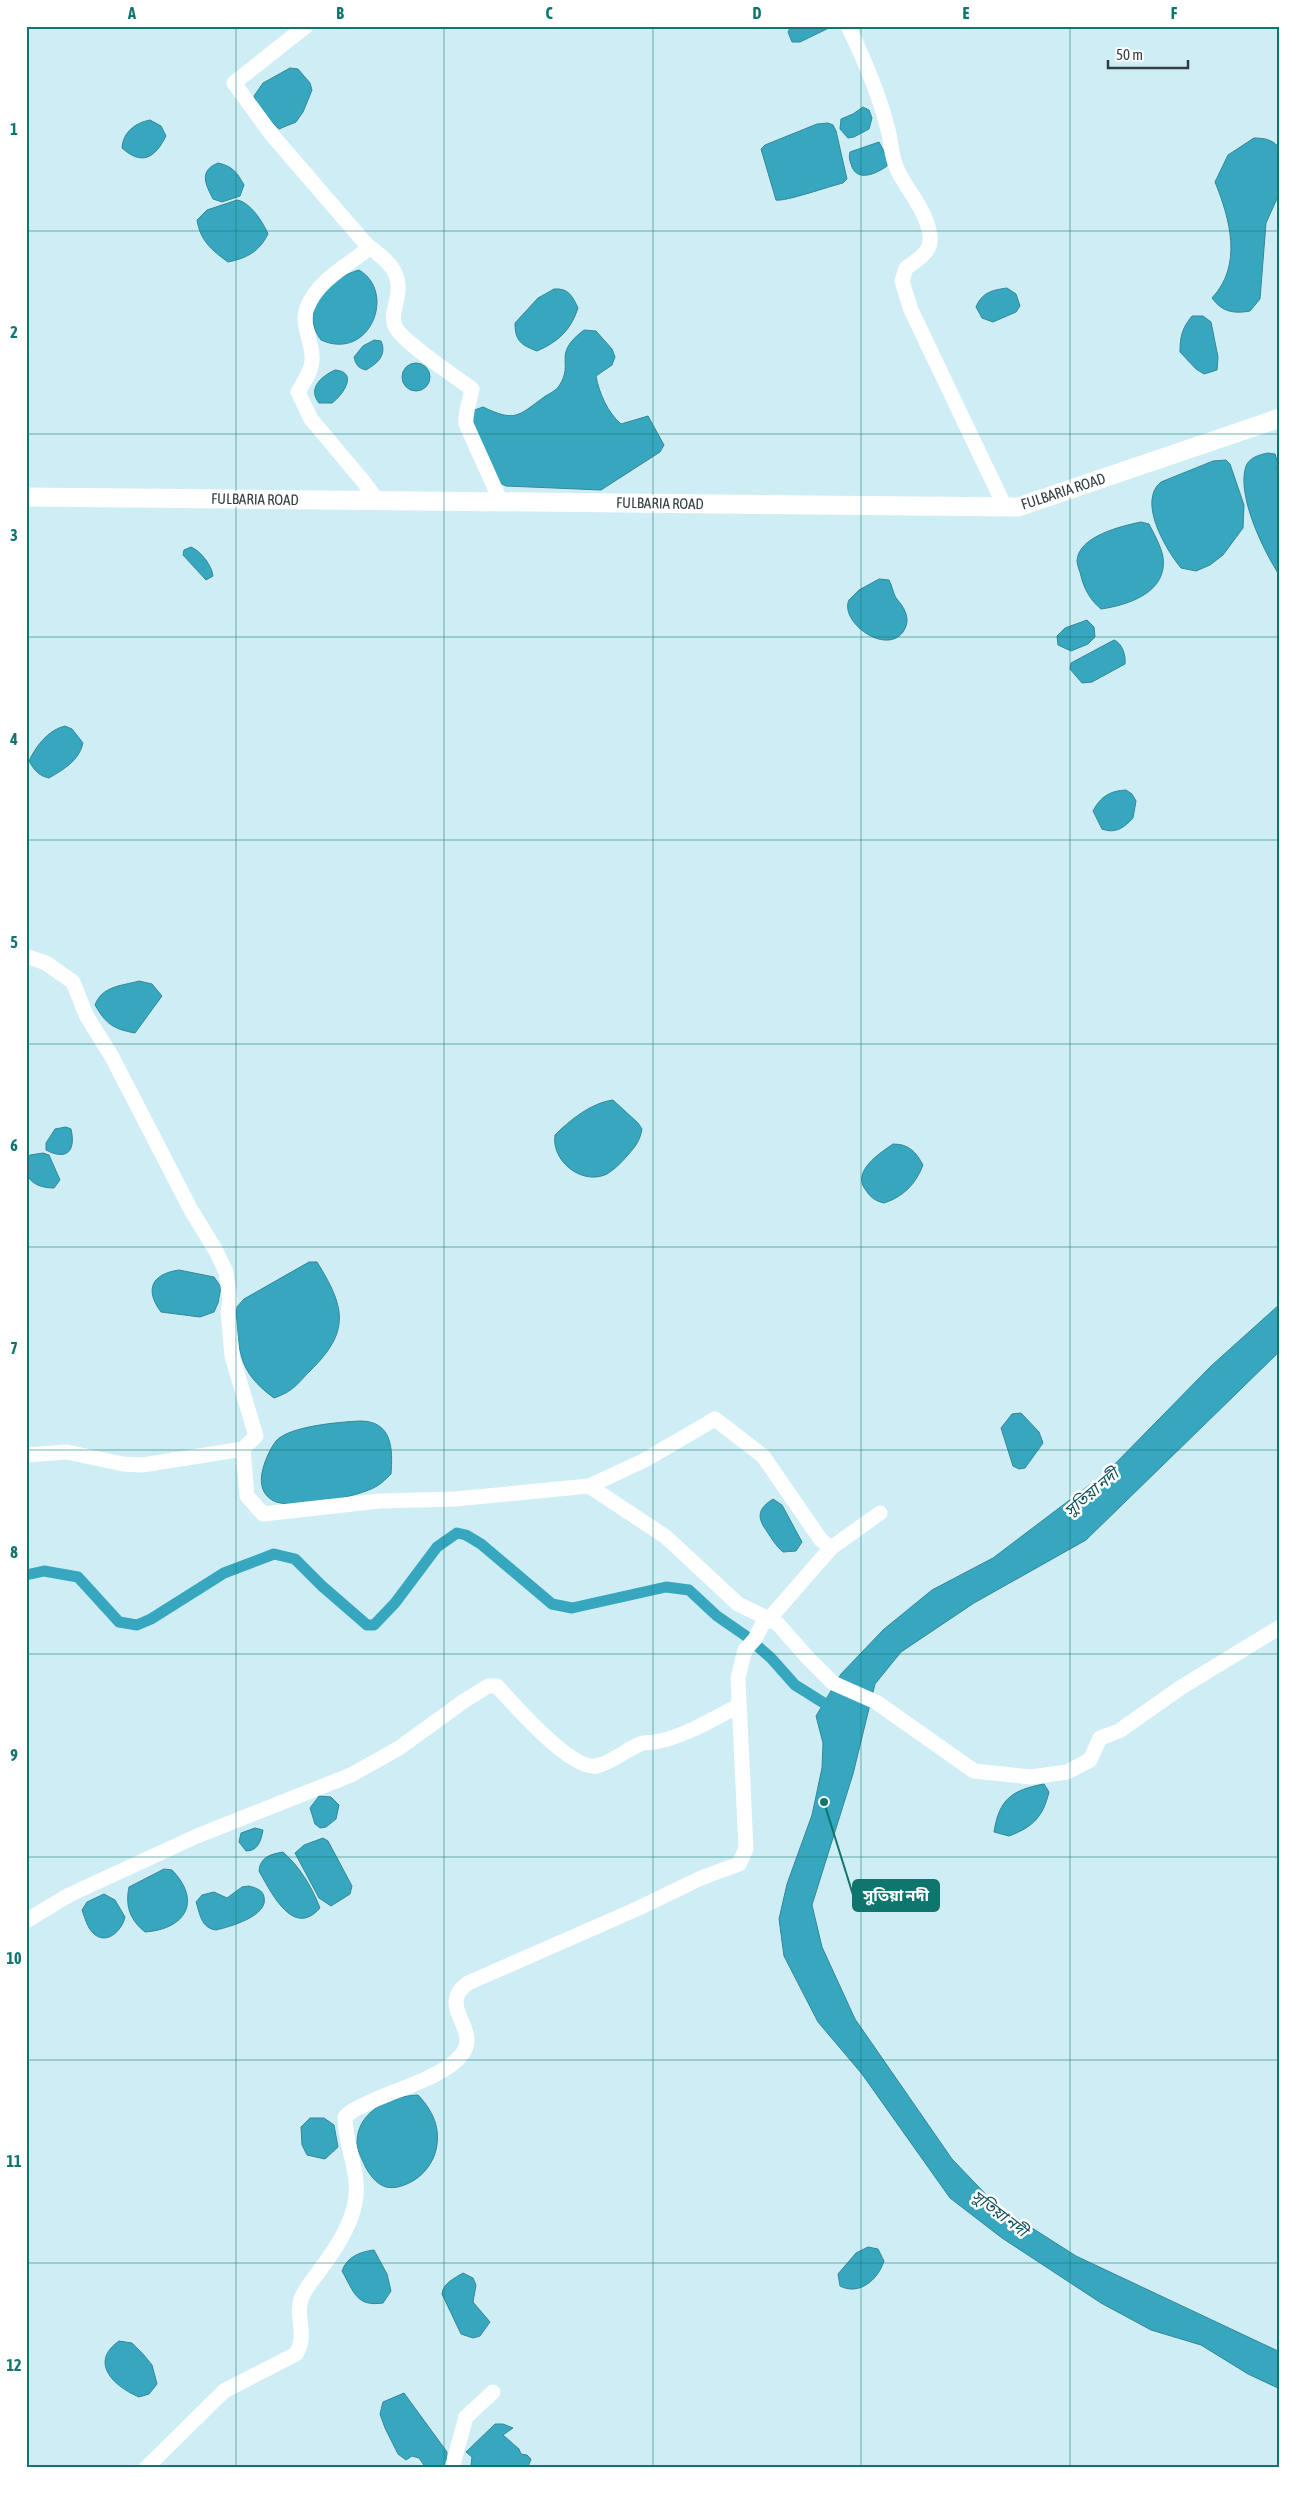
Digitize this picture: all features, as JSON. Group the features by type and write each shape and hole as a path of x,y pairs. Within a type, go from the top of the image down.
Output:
{"main road":[{"name":"FULBARIA ROAD","path":"26,497 1018,506 1280,418"}],"street":[{"path":"306,26 234,84 272,135 366,244 390,263 400,285 393,316 395,327 419,350 472,389 469,406 465,415 466,424 501,502"},
{"path":"848,26 872,74 898,171 922,213 930,237 929,248 920,259 906,268 902,281 911,310 1005,506"},
{"path":"366,244 364,252 322,283 306,309 306,331 313,359 310,372 298,392 311,419 377,500"},
{"path":"26,956 46,963 72,982 86,1015 112,1057 190,1210 216,1251 226,1272 230,1300 228,1312 232,1356 256,1436 242,1449 142,1465 123,1464 67,1452 26,1455"},
{"path":"242,1449 247,1496 263,1514 379,1501 455,1499 589,1486 644,1461 716,1419 763,1456 821,1540 831,1548"},
{"path":"589,1486 666,1537 738,1604 778,1624 806,1657 833,1683 876,1702 974,1772 1031,1777 1067,1772 1090,1760 1100,1738 1118,1731 1180,1688 1280,1626"},
{"path":"146,2468 224,2391 296,2354 302,2344 299,2310 301,2298 340,2240 355,2205 356,2171 348,2144 345,2117 375,2099 425,2078 454,2063 464,2051 466,2042 466,2033 456,2005 461,1989 468,1983 639,1908 701,1878 739,1864 746,1849 738,1678 750,1645 762,1625 831,1548 880,1513"},
{"path":"26,1921 69,1895 189,1840 351,1775 399,1748 488,1686 497,1686 566,1755 593,1767 604,1764 620,1753 644,1743 655,1742 704,1724 738,1706"},
{"path":"452,2468 466,2417 493,2392"}],"water":[{"path":"791,26 833,26 800,42 792,42 788,32"},
{"path":"290,68 298,69 310,83 312,90 303,112 296,122 279,129 257,108 254,96 263,83"},
{"path":"863,107 869,110 872,118 869,129 848,138 840,129 841,119"},
{"path":"150,120 161,126 166,136 162,144 153,154 147,157 136,157 129,154 122,148 127,133 139,123"},
{"path":"828,123 833,125 836,131 847,179 843,183 788,199 776,200 761,149 765,145 817,124"},
{"path":"1254,138 1269,140 1280,150 1280,192 1266,223 1260,299 1250,311 1234,312 1224,309 1212,298 1222,285 1231,257 1229,226 1215,182 1228,155"},
{"path":"879,142 888,159 887,166 872,174 862,175 857,173 850,162 850,152"},
{"path":"218,163 231,168 239,176 244,185 240,196 222,202 213,199 205,179 208,170"},
{"path":"237,200 251,208 268,234 261,245 252,253 228,262 207,244 198,227 197,220 207,210"},
{"path":"359,270 370,280 376,293 377,308 373,322 365,333 353,341 338,344 321,340 315,329 313,318 315,307 320,297 338,280"},
{"path":"1007,288 1016,294 1020,306 1016,312 993,322 982,318 976,307 981,298 993,291"},
{"path":"554,289 569,293 578,308 572,323 563,334 551,344 537,351 520,342 516,334 515,323 538,298"},
{"path":"1192,316 1203,316 1211,322 1218,357 1217,370 1204,374 1196,369 1180,352 1182,333"},
{"path":"584,330 596,331 612,349 615,357 612,365 596,376 599,389 612,414 621,424 648,416 664,445 660,452 601,490 506,486 500,483 472,428 472,411 483,407 502,415 515,415 528,409 554,391 563,378 568,346"},
{"path":"374,340 381,341 383,346 382,354 366,370 358,366 354,357 363,346"},
{"path":"416,363 426,367 430,377 426,387 416,391 406,387 402,377 406,367"},
{"path":"335,370 346,375 347,384 332,403 319,403 316,398 315,388 321,379"},
{"path":"1268,453 1275,454 1278,463 1276,471 1280,478 1280,576 1253,523 1245,492 1244,478 1246,466 1255,457"},
{"path":"1226,460 1230,464 1244,505 1243,528 1223,555 1210,565 1196,571 1181,568 1168,550 1156,525 1152,501 1154,490 1161,482 1213,461"},
{"path":"1141,522 1149,524 1162,553 1163,569 1159,579 1153,588 1144,595 1123,604 1101,609 1088,594 1084,586 1077,563 1079,552 1085,545 1102,534"},
{"path":"191,547 205,559 211,568 213,576 206,580 183,555 184,550"},
{"path":"879,579 889,580 895,596 903,607 907,621 903,632 895,638 886,640 875,638 857,626 848,608 849,600 859,590"},
{"path":"1087,620 1094,627 1095,637 1088,644 1071,651 1058,645 1057,636 1065,628"},
{"path":"1114,640 1123,650 1125,664 1092,682 1082,683 1070,669 1071,663"},
{"path":"65,726 72,729 83,743 81,749 74,760 65,768 49,778 42,776 29,761 43,739 53,731"},
{"path":"1126,790 1132,794 1136,801 1133,818 1119,829 1111,831 1102,829 1093,811 1096,806 1106,795"},
{"path":"139,981 152,984 162,996 135,1033 121,1030 111,1025 95,1005 107,990"},
{"path":"613,1100 642,1129 638,1140 622,1161 607,1174 588,1177 579,1174 570,1169 558,1154 555,1145 555,1135 589,1108"},
{"path":"66,1127 71,1129 72,1137 71,1148 68,1152 59,1154 46,1150 46,1143 55,1129"},
{"path":"893,1144 908,1147 918,1156 923,1165 917,1178 908,1189 884,1203 875,1200 869,1194 862,1182 862,1176 869,1163"},
{"path":"43,1153 49,1155 60,1180 54,1188 38,1185 26,1173 26,1161 30,1155"},
{"path":"309,1262 317,1262 333,1292 338,1306 338,1331 323,1357 310,1371 291,1390 274,1398 253,1379 242,1359 236,1308 244,1299"},
{"path":"179,1270 214,1277 221,1287 214,1312 200,1317 161,1312 153,1296 154,1284 162,1275"},
{"path":"1280,1304 1280,1351 1086,1540 974,1603 901,1652 875,1684 853,1774 812,1905 822,1947 855,2019 952,2159 996,2205 1076,2256 1280,2352 1280,2389 1248,2374 1201,2345 1151,2330 1101,2303 1002,2238 950,2198 862,2074 818,2022 784,1956 779,1919 787,1884 812,1815 822,1768 823,1743 816,1716 841,1674 883,1630 932,1590 993,1558 1108,1471 1211,1366"},
{"path":"1021,1413 1039,1432 1043,1443 1025,1468 1019,1469 1013,1466 1001,1428 1012,1414"},
{"path":"360,1421 371,1422 379,1426 384,1431 391,1446 391,1474 381,1483 356,1494 308,1503 280,1503 266,1495 261,1477 267,1457 276,1441 303,1428"},
{"path":"773,1499 782,1505 802,1542 796,1551 783,1552 774,1542 761,1521 760,1513 762,1509"},
{"path":"1044,1784 1049,1792 1047,1801 1040,1815 1031,1825 1009,1836 994,1832 999,1811 1009,1798 1023,1789"},
{"path":"319,1796 331,1797 339,1805 336,1819 326,1827 320,1828 315,1824 310,1808"},
{"path":"255,1828 263,1830 260,1841 256,1847 246,1851 239,1842 241,1833"},
{"path":"323,1838 328,1841 352,1886 350,1894 331,1906 319,1898 295,1853 304,1845"},
{"path":"283,1852 300,1871 317,1900 320,1908 310,1916 301,1918 292,1915 284,1909 276,1900 259,1871 261,1862 264,1859 270,1855"},
{"path":"164,1869 172,1870 181,1881 186,1892 185,1912 171,1925 159,1930 145,1932 136,1923 130,1912 128,1906 129,1887"},
{"path":"249,1886 261,1891 264,1897 264,1904 254,1915 247,1920 216,1930 211,1929 204,1923 196,1902 202,1895 214,1892 227,1898 242,1887"},
{"path":"104,1894 115,1900 125,1917 117,1932 103,1938 98,1937 91,1931 82,1910 87,1902"},
{"path":"418,2095 432,2114 436,2127 437,2142 435,2155 427,2169 415,2179 399,2187 382,2186 365,2166 357,2147 359,2130 363,2121 378,2107 398,2098"},
{"path":"310,2118 324,2118 334,2125 338,2147 325,2159 307,2155 302,2145 301,2127"},
{"path":"868,2247 878,2249 884,2261 877,2274 872,2280 861,2287 847,2289 840,2286 838,2274 856,2253"},
{"path":"374,2250 387,2274 391,2291 383,2303 374,2304 367,2303 357,2296 342,2271 347,2262 354,2256"},
{"path":"463,2273 473,2278 476,2285 473,2302 490,2322 480,2336 473,2338 461,2334 442,2294 447,2284"},
{"path":"119,2341 132,2343 152,2365 157,2384 149,2394 139,2397 130,2393 108,2374 105,2366 106,2358 110,2349"},
{"path":"404,2393 447,2452 446,2468 426,2468 419,2458 412,2456 406,2460 398,2454 380,2414 383,2402"},
{"path":"495,2424 503,2424 513,2428 503,2435 519,2449 521,2454 527,2455 531,2459 528,2467 477,2468 471,2465 472,2457 466,2452"}],"waterway":[{"path":"26,1575 44,1571 78,1577 119,1622 137,1625 151,1619 224,1573 274,1554 295,1559 322,1586 367,1625 374,1625 395,1603 437,1547 457,1533 466,1535 481,1544 552,1604 572,1608 666,1587 689,1590 717,1616 746,1636 771,1658 795,1685 827,1705"}],"place":[{"name":"সুতিয়া নদী","path":"824,1802"}]}
